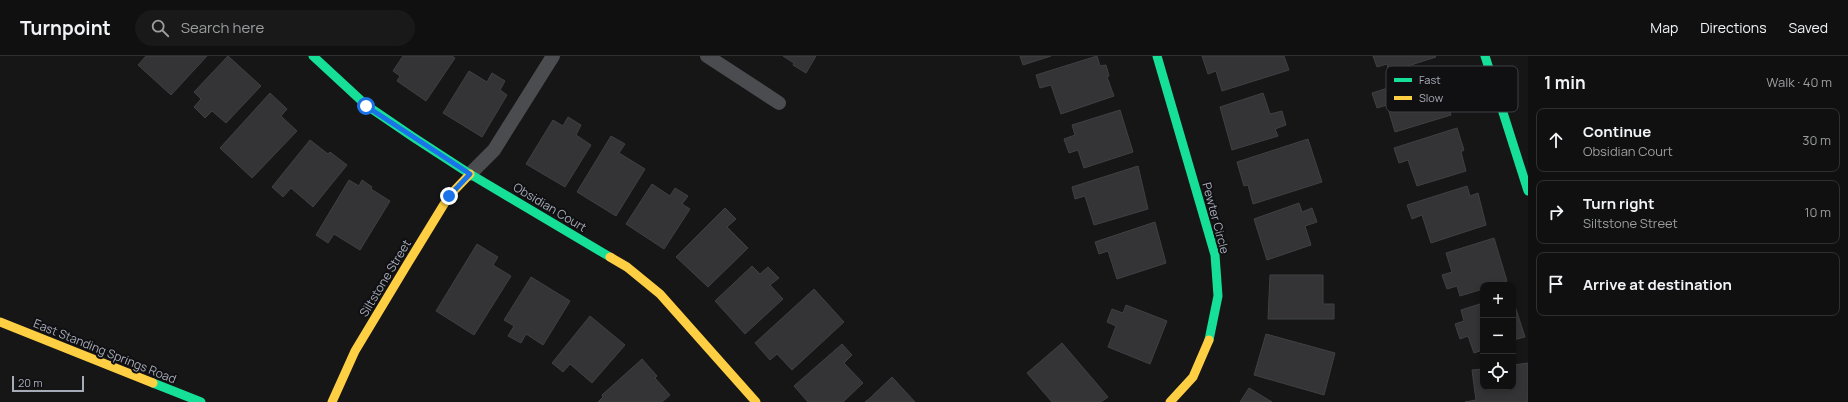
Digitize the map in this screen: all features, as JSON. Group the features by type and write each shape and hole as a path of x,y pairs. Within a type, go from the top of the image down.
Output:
{"street":[{"name":"Obsidian Court","path":"313,56 366,106 470,174 627,267 660,294 756,402"},
{"name":"Pewter Circle","path":"1157,56 1215,255 1218,296 1209,339 1193,377 1170,402"},
{"path":"1485,56 1488,66"},
{"path":"1503,112 1528,190"},
{"name":"Siltstone Street","path":"332,402 355,351 408,263 449,196 470,174"},
{"name":"East Standing Springs Road","path":"0,322 201,402"}],"lane":[{"path":"470,174 494,150 553,56"},
{"path":"707,56 779,103"}],"building":[{"path":"146,56 207,56 171,95 138,65"},
{"path":"228,56 261,86 226,123 212,111 205,118 194,107 201,99 194,92"},
{"path":"403,56 452,56 455,58 426,101 397,81 400,76 393,71"},
{"path":"783,56 816,56 806,73 793,65 794,63"},
{"path":"1020,56 1051,56 1023,65"},
{"path":"1097,56 1100,66 1106,65 1109,76 1107,77 1114,96 1061,114 1051,85 1040,88 1036,75"},
{"path":"1202,56 1284,56 1289,70 1222,91 1216,71 1208,74"},
{"path":"1373,56 1436,57 1408,66 1388,66 1387,64 1377,67"},
{"path":"469,71 487,82 492,73 505,81 500,90 507,95 482,137 443,113"},
{"path":"1386,89 1386,105 1377,108 1372,93"},
{"path":"270,93 287,109 281,116 297,131 252,178 220,148"},
{"path":"1263,93 1270,114 1282,111 1286,125 1275,129 1278,136 1232,150 1220,107"},
{"path":"1120,110 1133,152 1084,168 1078,150 1069,153 1064,139 1075,135 1072,125"},
{"path":"1389,112 1450,112 1451,115 1395,132"},
{"path":"568,117 581,125 576,135 591,145 565,187 526,164 553,120 563,126"},
{"path":"1457,128 1464,150 1461,152 1466,171 1417,186 1408,160 1399,163 1394,148"},
{"path":"611,136 625,144 619,153 645,169 616,216 577,192"},
{"path":"1308,139 1322,182 1253,204 1248,185 1244,186 1237,162"},
{"path":"310,140 328,154 330,152 347,165 313,207 291,188 283,197 272,187"},
{"path":"1138,166 1148,209 1094,225 1085,196 1075,199 1072,187"},
{"path":"349,180 359,186 362,180 372,187 371,189 390,201 360,250 334,234 328,243 316,235"},
{"path":"652,184 670,196 675,188 688,196 682,204 690,209 664,249 626,224"},
{"path":"1467,186 1470,196 1478,193 1486,225 1431,243 1422,215 1412,219 1407,205"},
{"path":"1299,203 1302,212 1312,208 1317,222 1305,226 1311,245 1267,260 1254,219"},
{"path":"725,208 736,219 727,227 748,248 708,287 676,257"},
{"path":"1155,222 1166,263 1117,279 1108,251 1099,254 1095,242"},
{"path":"1494,238 1507,281 1480,282 1480,290 1460,296 1457,286 1447,289 1442,275 1452,272 1446,253"},
{"path":"477,244 498,257 493,265 511,276 474,335 436,311"},
{"path":"752,266 760,274 768,267 779,278 770,285 783,299 745,334 715,301"},
{"path":"1270,275 1323,275 1323,304 1334,304 1334,319 1268,319"},
{"path":"531,277 570,301 543,345 526,334 521,343 508,336 514,326 504,320"},
{"path":"814,289 844,322 792,370 777,354 770,360 755,343"},
{"path":"1480,304 1480,351 1474,353 1468,336 1460,339 1455,324 1464,321 1461,310"},
{"path":"1126,305 1167,321 1150,364 1108,347 1116,326 1107,322 1112,309 1123,313"},
{"path":"1516,309 1525,337 1516,339"},
{"path":"590,316 625,345 592,383 570,364 563,372 552,363"},
{"path":"1266,334 1335,353 1324,395 1254,375"},
{"path":"1062,343 1108,397 1101,402 1052,402 1027,373"},
{"path":"842,344 852,355 844,363 863,383 843,402 808,402 794,386"},
{"path":"642,359 657,376 655,378 670,395 662,402 598,402 603,397 602,395"},
{"path":"1528,363 1528,402 1465,402 1476,400 1472,370 1480,369 1480,390 1516,390 1516,365"},
{"path":"892,377 915,402 865,402 869,399"},
{"path":"1249,388 1272,402 1240,402"}],"traffic: fast":[{"path":"313,56 366,105 413,137 470,174 610,257"},
{"path":"1157,56 1215,255 1218,296 1209,340"},
{"path":"1485,56 1488,66"},
{"path":"1503,112 1528,191"},
{"path":"153,383 201,402"}],"traffic: slow":[{"path":"332,402 355,351 408,263 449,196 470,174"},
{"path":"610,257 627,267 660,294 756,402"},
{"path":"0,322 153,383"},
{"path":"1170,402 1193,377 1209,340"}],"route":[{"path":"366,106 470,174 449,196"}]}
